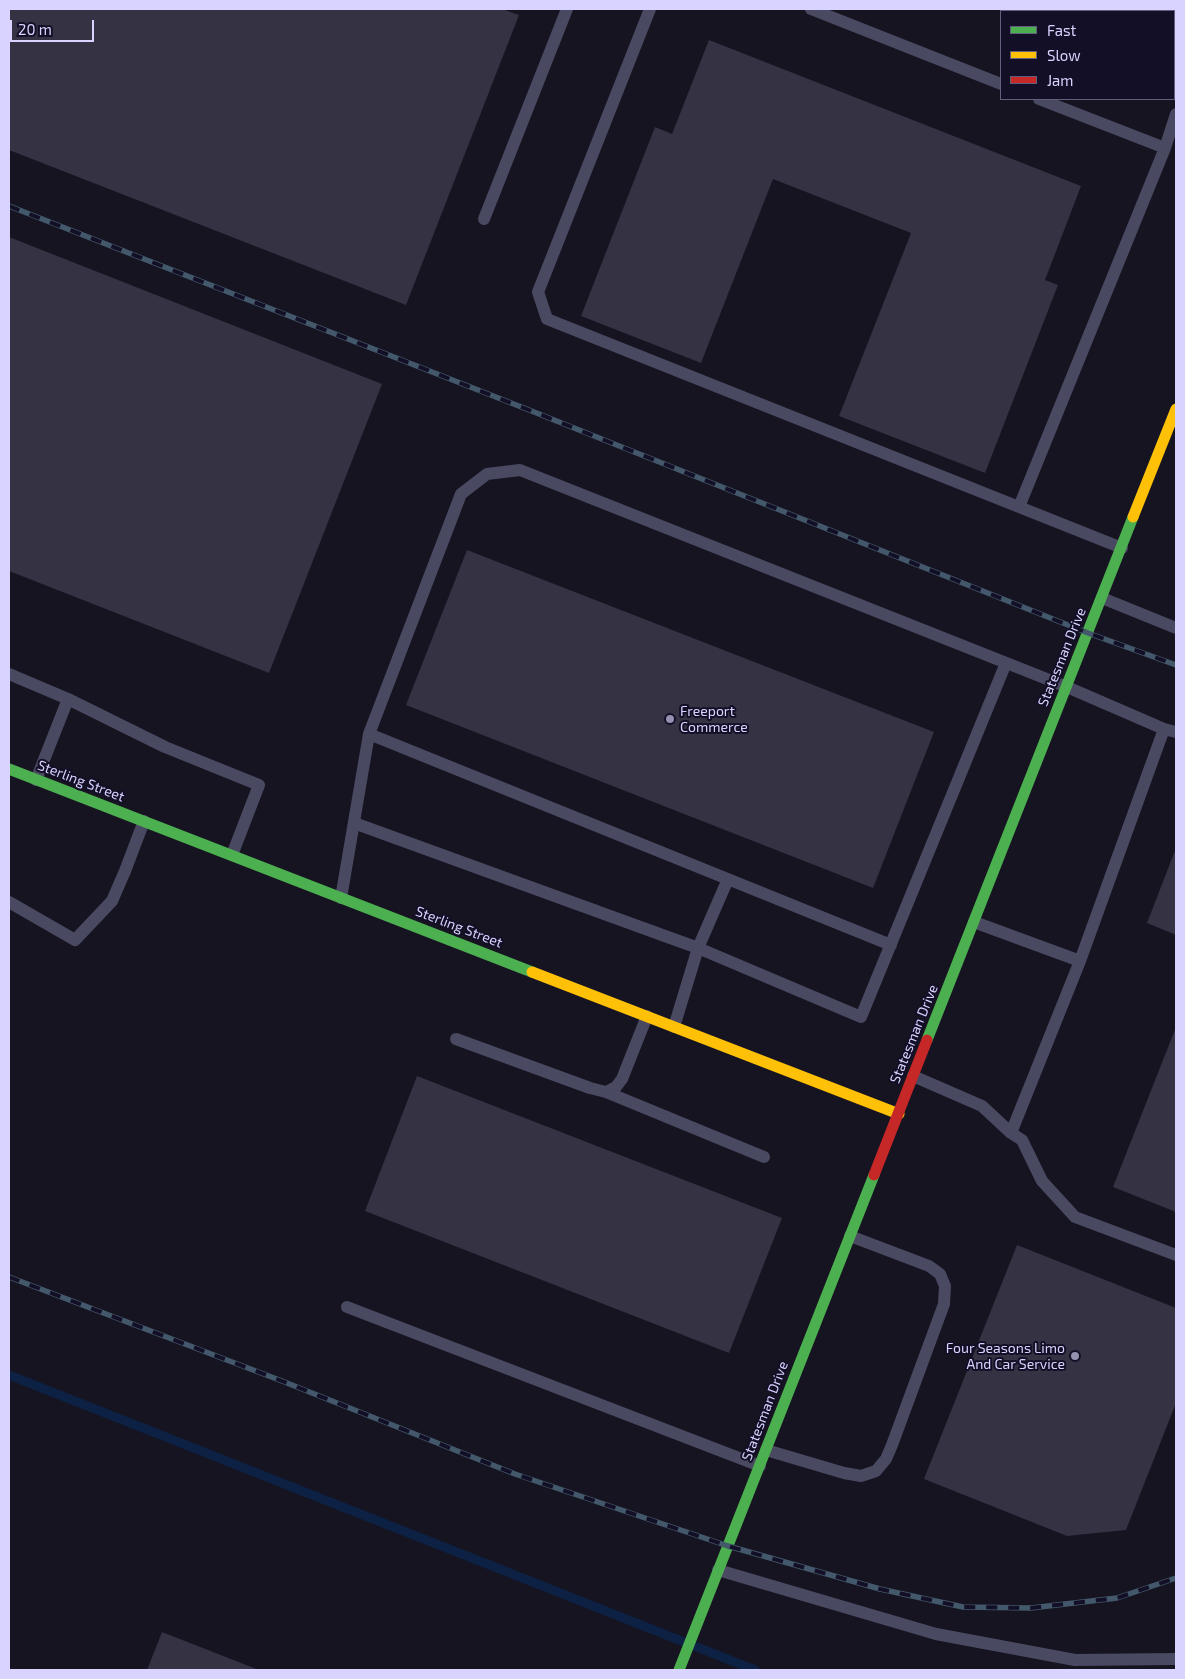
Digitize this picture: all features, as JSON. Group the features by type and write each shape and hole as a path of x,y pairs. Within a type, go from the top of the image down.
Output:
{"street":[{"name":"Statesman Drive","path":"679,1670 1176,409"},
{"name":"Sterling Street","path":"9,769 899,1114"}],"lane":[{"path":"484,219 567,9"},
{"path":"650,9 538,292 547,318 1122,548"},
{"path":"811,9 1000,84"},
{"path":"1042,100 1164,148"},
{"path":"1019,508 1176,114"},
{"path":"341,898 369,734 461,494 487,474 520,470 1067,687 1170,731 1011,1133"},
{"path":"1102,598 1176,628"},
{"path":"354,823 698,948 861,1017 1006,663"},
{"path":"9,674 68,699 165,748 259,785 232,855"},
{"path":"36,780 68,699"},
{"path":"369,734 891,945"},
{"path":"9,902 74,940 112,902 144,821"},
{"path":"674,1027 698,948 728,879"},
{"path":"974,922 1080,960"},
{"path":"606,1092 616,1087 622,1079 647,1016"},
{"path":"456,1039 590,1088 606,1092 764,1157"},
{"path":"913,1076 982,1106 1011,1133 1022,1140 1042,1181 1075,1217 1176,1255"},
{"path":"766,1450 844,1473 861,1476 876,1470 886,1459 892,1446 944,1304 945,1286 940,1274 929,1266 850,1236"},
{"path":"347,1307 760,1466"},
{"path":"718,1570 936,1634 1075,1660 1176,1659"}],"building":[{"path":"9,9 502,9 519,15 406,305 9,150"},
{"path":"709,40 1081,186 1045,280 1058,285 985,473 839,416 911,233 773,179 701,363 581,316 655,127 672,134"},
{"path":"9,237 382,384 269,673 9,571"},
{"name":"Freeport Commerce","path":"467,550 934,732 873,888 406,705"},
{"path":"1176,848 1176,935 1147,923"},
{"path":"1176,1027 1176,1212 1113,1187"},
{"path":"417,1076 782,1218 729,1353 365,1211"},
{"name":"Four Seasons Limo And Car Service","path":"1017,1245 1176,1308 1176,1403 1126,1530 1067,1536 924,1479"},
{"path":"162,1632 259,1670 147,1670"}],"waterway":[{"path":"9,1375 755,1670"}],"railway":[{"path":"9,206 529,410 1088,633 1176,665"},
{"path":"9,1277 282,1381 515,1474 728,1546 880,1589 963,1607 1031,1608 1117,1598 1176,1578"}],"traffic: fast":[{"path":"927,1040 1133,517"},
{"path":"9,769 532,972"},
{"path":"679,1670 874,1175"}],"traffic: slow":[{"path":"1133,517 1176,409"},
{"path":"532,972 899,1114"}],"traffic: jam":[{"path":"874,1175 927,1040"}],"place":[{"name":"Freeport Commerce","path":"670,719"},
{"name":"Four Seasons Limo And Car Service","path":"1075,1356"}]}
